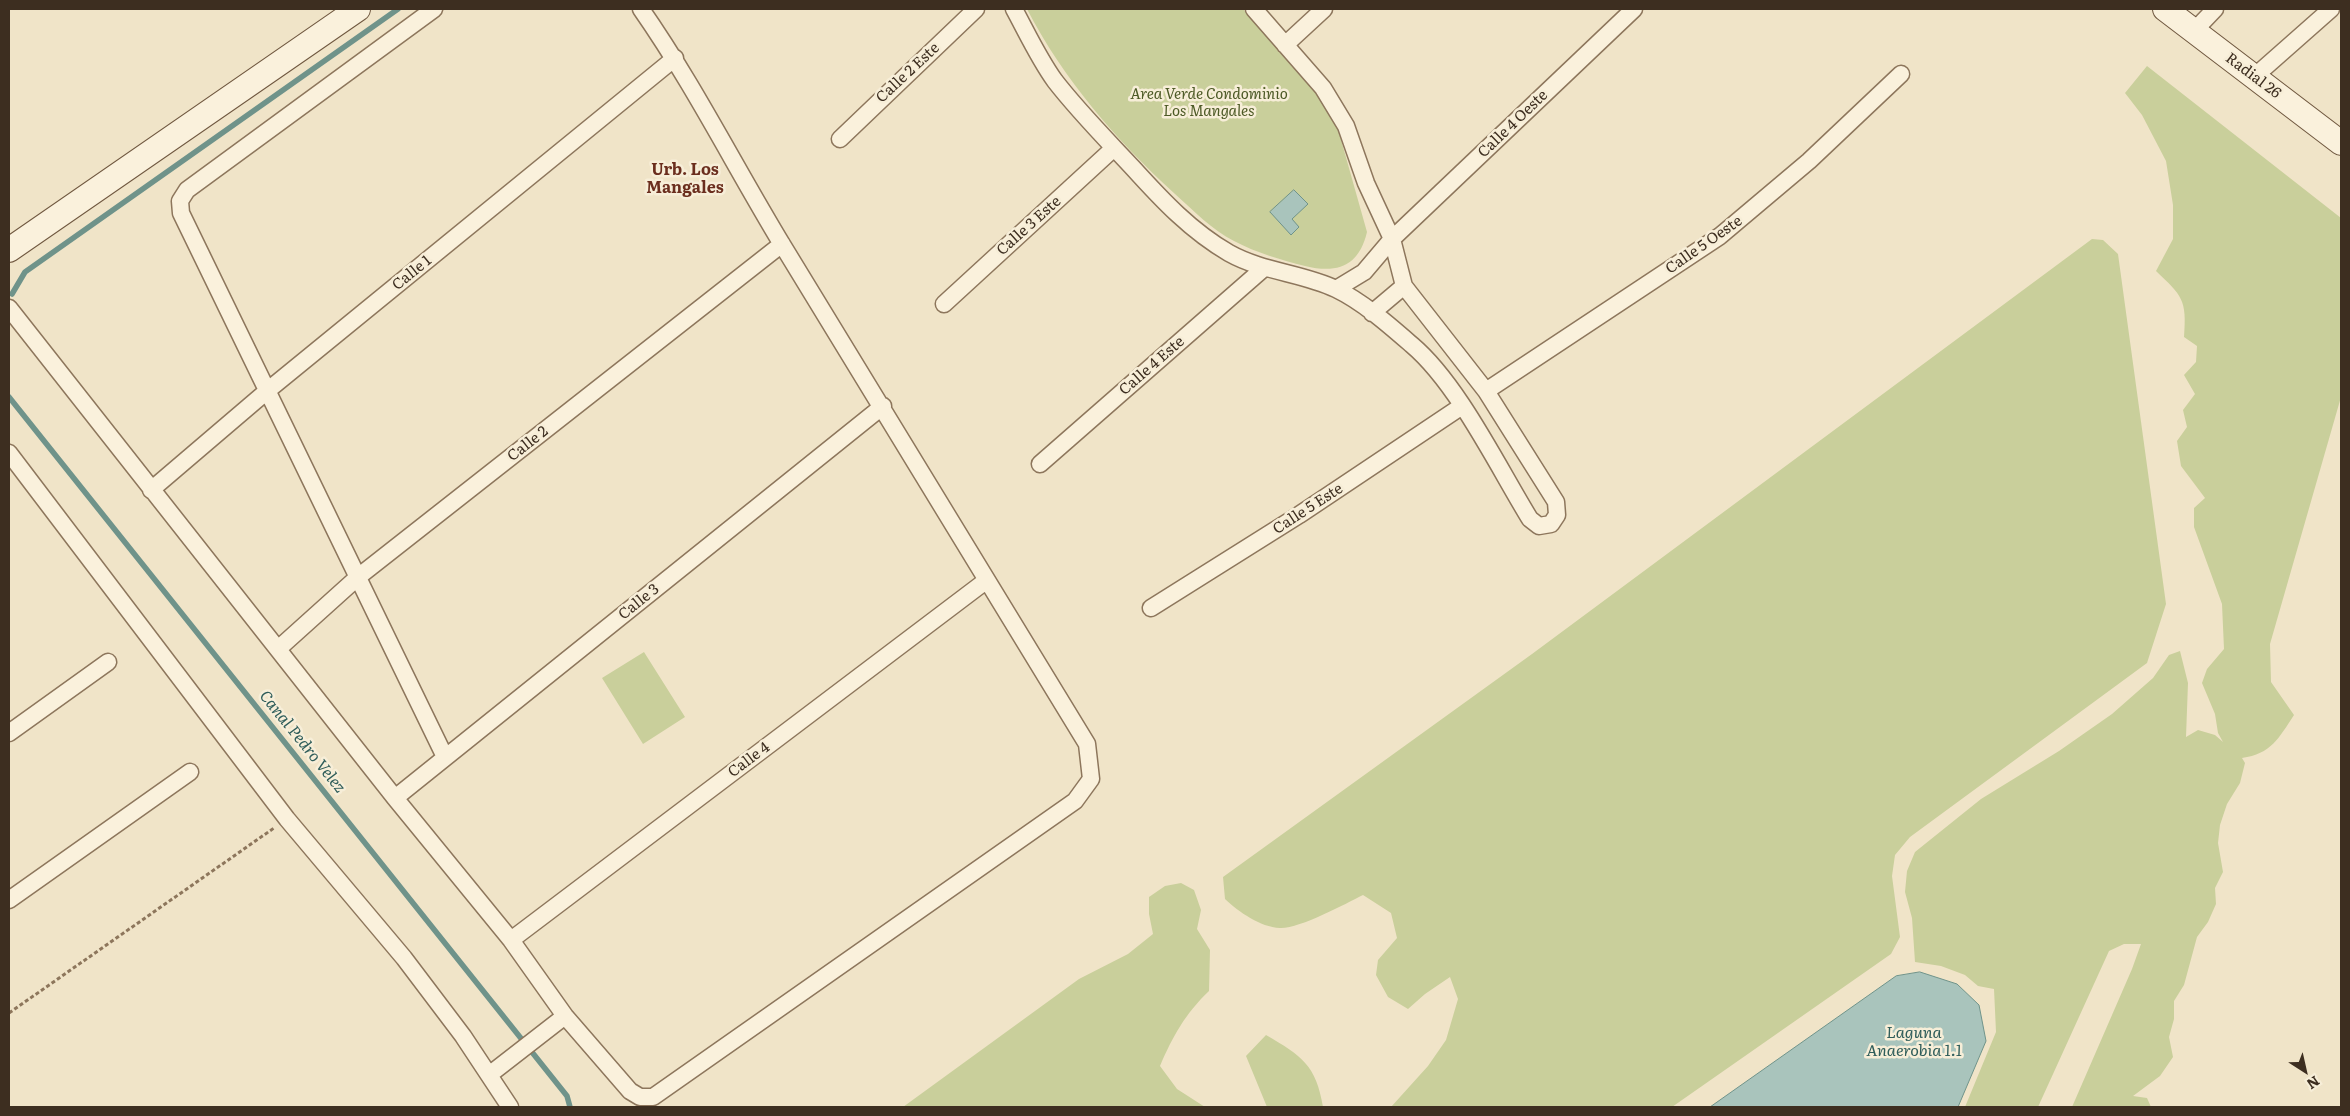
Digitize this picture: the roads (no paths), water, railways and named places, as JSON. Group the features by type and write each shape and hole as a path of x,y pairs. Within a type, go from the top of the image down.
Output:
{"street":[{"path":"9,250 358,9"},
{"path":"434,9 187,190 180,201 181,213 445,757"},
{"path":"9,308 395,798 511,940 565,1016 630,1091 640,1096 653,1097 1075,801 1091,779 1087,744 883,406 782,244 675,58 641,9"},
{"name":"Calle 2 Este","path":"840,139 976,9"},
{"path":"1014,9 1055,80 1114,148 1176,214 1199,234 1230,253 1264,268 1336,289 1372,313 1414,346 1437,371 1462,406 1530,519 1539,526 1551,524 1557,515 1556,502 1486,391 1404,286 1392,239 1366,183 1346,126 1323,88 1254,9"},
{"path":"1285,45 1324,9"},
{"name":"Calle 4 Oeste","path":"1336,289 1364,272 1392,239 1634,9"},
{"name":"Radial 26","path":"2165,9 2341,142"},
{"path":"2194,31 2215,9"},
{"path":"2254,77 2330,9"},
{"name":"Calle 1","path":"151,490 267,392 675,58"},
{"name":"Calle 5 Oeste","path":"1486,391 1720,236 1809,161 1901,74"},
{"name":"Calle 3 Este","path":"944,304 1114,148"},
{"name":"Calle 2","path":"278,649 358,577 782,244"},
{"name":"Calle 4 Este","path":"1040,464 1264,268"},
{"path":"1372,313 1404,286"},
{"name":"Calle 3","path":"395,798 883,406"},
{"name":"Calle 5 Este","path":"1151,608 1299,515 1462,406"},
{"path":"9,453 287,819 404,958 463,1036 510,1107"},
{"name":"Calle 4","path":"511,940 987,580"},
{"path":"9,732 108,662"},
{"path":"9,900 190,772"},
{"path":"489,1076 544,1035 565,1016"}],"water":[{"path":"1294,190 1308,204 1292,219 1299,227 1291,235 1270,212"},
{"name":"Laguna Anaerobia 1.1","path":"1920,972 1957,984 1979,1005 1986,1041 1958,1107 1710,1107 1896,976"}],"waterway":[{"path":"12,294 25,272 398,9"},
{"name":"Canal Pedro Velez","path":"9,397 567,1096 570,1107"}],"district":[{"name":"Urb. Los Mangales","path":"685,179"}],"park label":[{"name":"Area Verde Condominio Los Mangales","path":"1209,104"}]}
